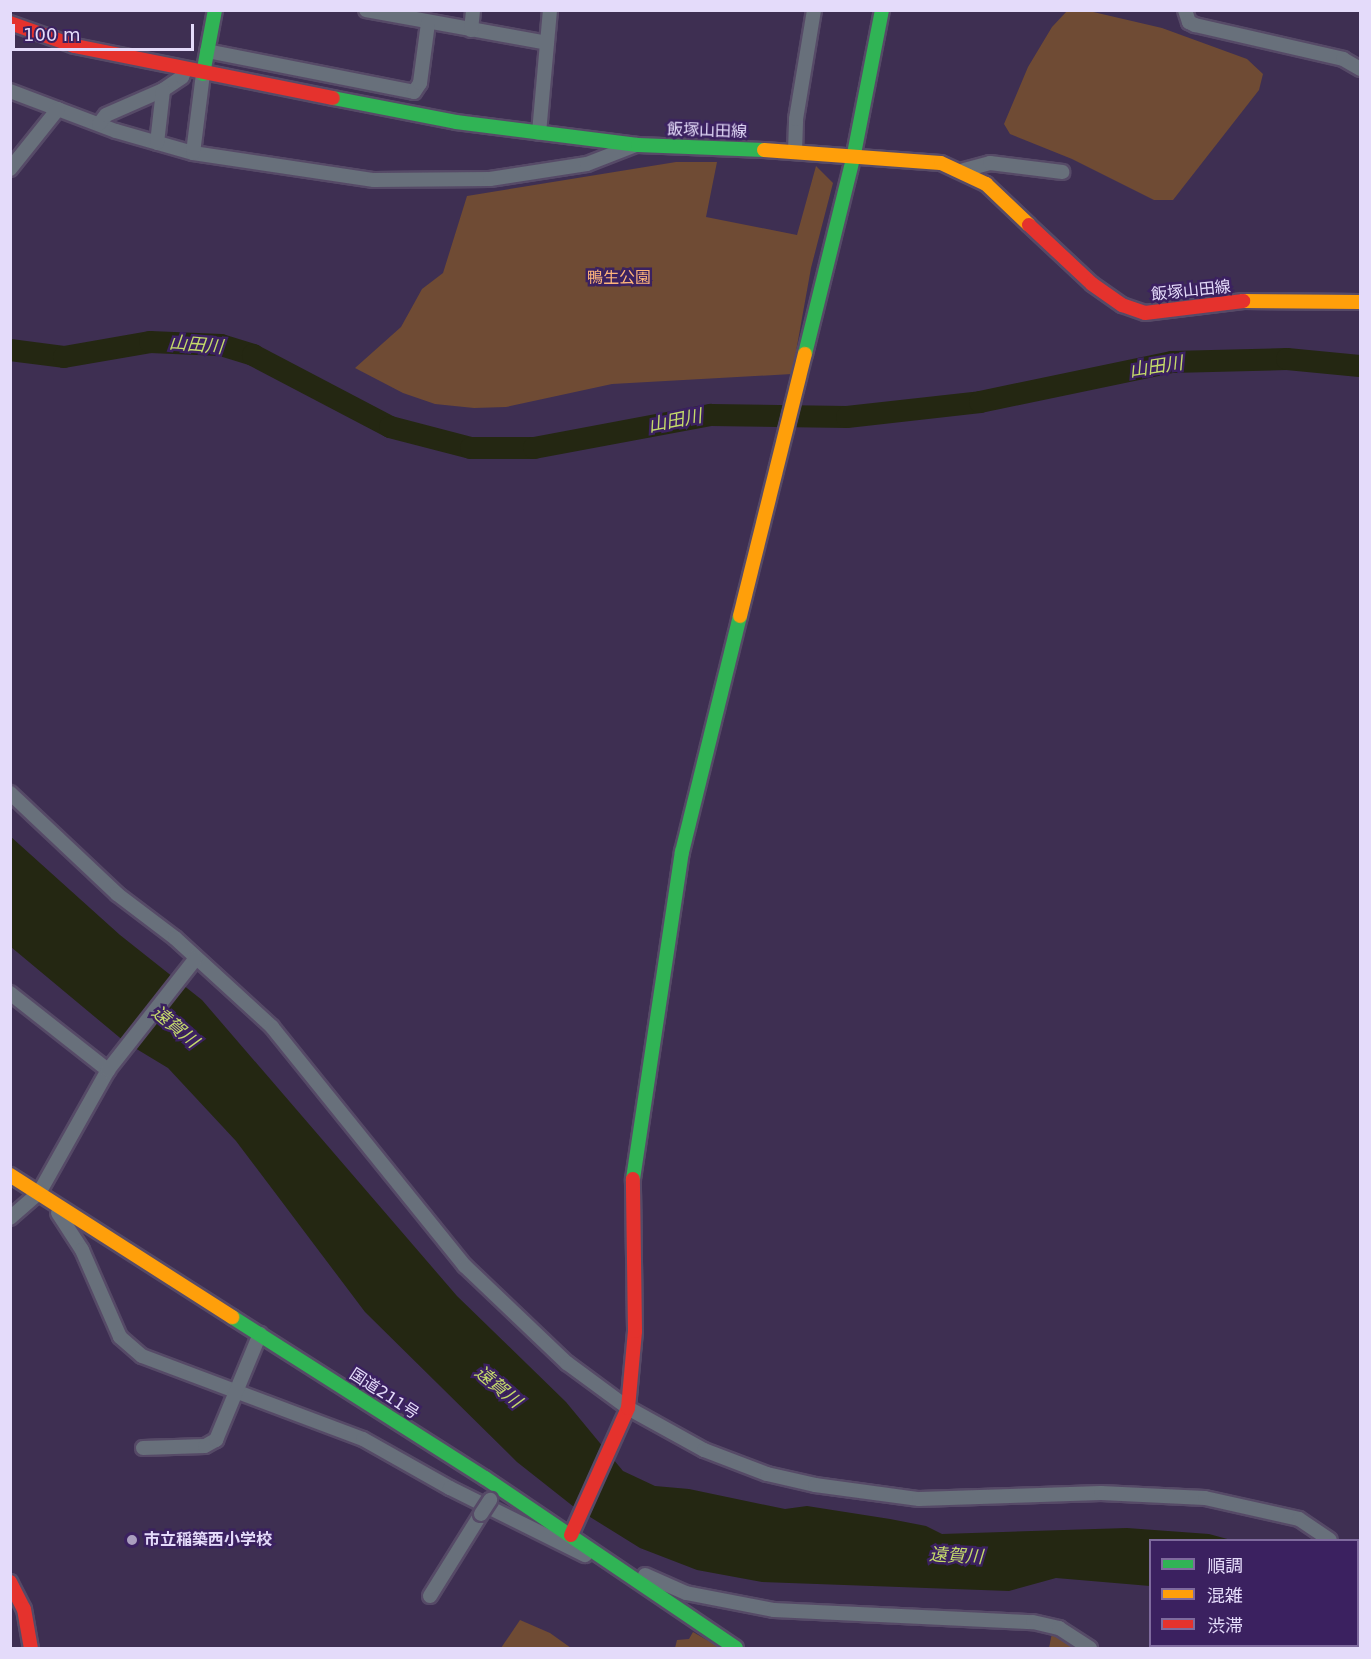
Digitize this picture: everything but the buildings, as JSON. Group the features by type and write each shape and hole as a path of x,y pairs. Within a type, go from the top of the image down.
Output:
{"main road":[{"path":"203,74 215,10"},
{"path":"573,1531 628,1408 635,1331 631,1206 634,1157 682,852 779,466 854,154 882,10"},
{"name":"飯塚山田線","path":"10,23 75,46 203,74 456,122 638,145 915,158 964,170 986,184 1092,284 1122,305 1145,313 1162,313 1265,298 1360,302"},
{"name":"国道211号","path":"10,1175 260,1334 494,1494 573,1531 608,1559 732,1647"},
{"path":"10,1582 24,1610 31,1648"}],"street":[{"path":"366,10 407,15 428,23 547,43"},
{"path":"471,30 473,10"},
{"path":"539,133 550,10"},
{"path":"795,151 796,119 814,10"},
{"path":"1185,10 1189,22 1195,25 1343,59 1360,69"},
{"path":"207,51 414,92 420,83 428,23"},
{"path":"99,124 106,115 163,90 182,77 185,70"},
{"path":"193,153 203,74"},
{"path":"157,142 163,90"},
{"path":"10,91 99,124 193,153 374,180 490,179 587,164 638,145"},
{"path":"10,169 58,108"},
{"path":"964,170 990,163 1062,172"},
{"path":"10,793 117,894 272,1027 420,1211 499,1301 567,1364 628,1408 704,1450 766,1474 815,1485 919,1499 1101,1493 1205,1498 1299,1519 1329,1539"},
{"path":"10,1218 44,1196 110,1067 194,960"},
{"path":"10,993 110,1067"},
{"path":"44,1196 82,1250 120,1337 156,1364 363,1439 570,1551 608,1559 686,1593 723,1601 774,1610 1033,1622 1059,1628 1090,1648"},
{"path":"143,1448 205,1446 216,1440 260,1334"},
{"path":"430,1596 494,1494"}],"green space":[{"path":"1067,11 1089,11 1162,28 1247,59 1263,74 1259,90 1173,200 1154,200 1072,159 1010,134 1004,124 1028,67 1052,27"},
{"name":"鴨生公園","path":"676,162 717,162 706,217 797,235 816,166 833,183 811,268 792,374 612,384 506,407 474,408 435,404 403,393 355,368 401,327 422,289 443,273 467,196"},
{"path":"520,1620 550,1633 571,1648 501,1648"},
{"path":"1053,1628 1089,1648 1049,1648"},
{"path":"693,1632 721,1648 675,1648 677,1640 689,1639"}],"water":[{"name":"遠賀川","path":"10,836 120,935 202,1000 457,1296 566,1402 623,1471 655,1486 689,1489 785,1509 807,1506 890,1519 926,1526 942,1534 1127,1528 1209,1534 1227,1539 1149,1539 1149,1586 1056,1578 1009,1591 762,1582 697,1570 640,1548 574,1507 517,1462 365,1312 236,1141 168,1068 125,1042 11,947"}],"waterway":[{"name":"山田川","path":"10,350 64,357 150,342 221,345 253,355 390,427 471,448 534,448 711,415 847,417 980,402 1172,362 1287,359 1360,366"}],"traffic: fast":[{"path":"203,74 215,10"},
{"path":"805,354 854,154 882,10"},
{"path":"333,98 456,122 638,145 764,150"},
{"path":"633,1179 682,852 740,616"},
{"path":"232,1317 485,1478 736,1648"}],"traffic: slow":[{"path":"764,150 941,163 986,184 1029,225"},
{"path":"1243,301 1360,302"},
{"path":"740,616 805,354"},
{"path":"10,1175 232,1317"}],"traffic: jam":[{"path":"10,23 75,46 333,98"},
{"path":"1029,225 1092,284 1122,305 1145,313 1243,301"},
{"path":"571,1535 628,1408 635,1331 633,1179"},
{"path":"10,1582 24,1609 31,1648"}],"place":[{"name":"市立稲築西小学校","path":"132,1540"}]}
